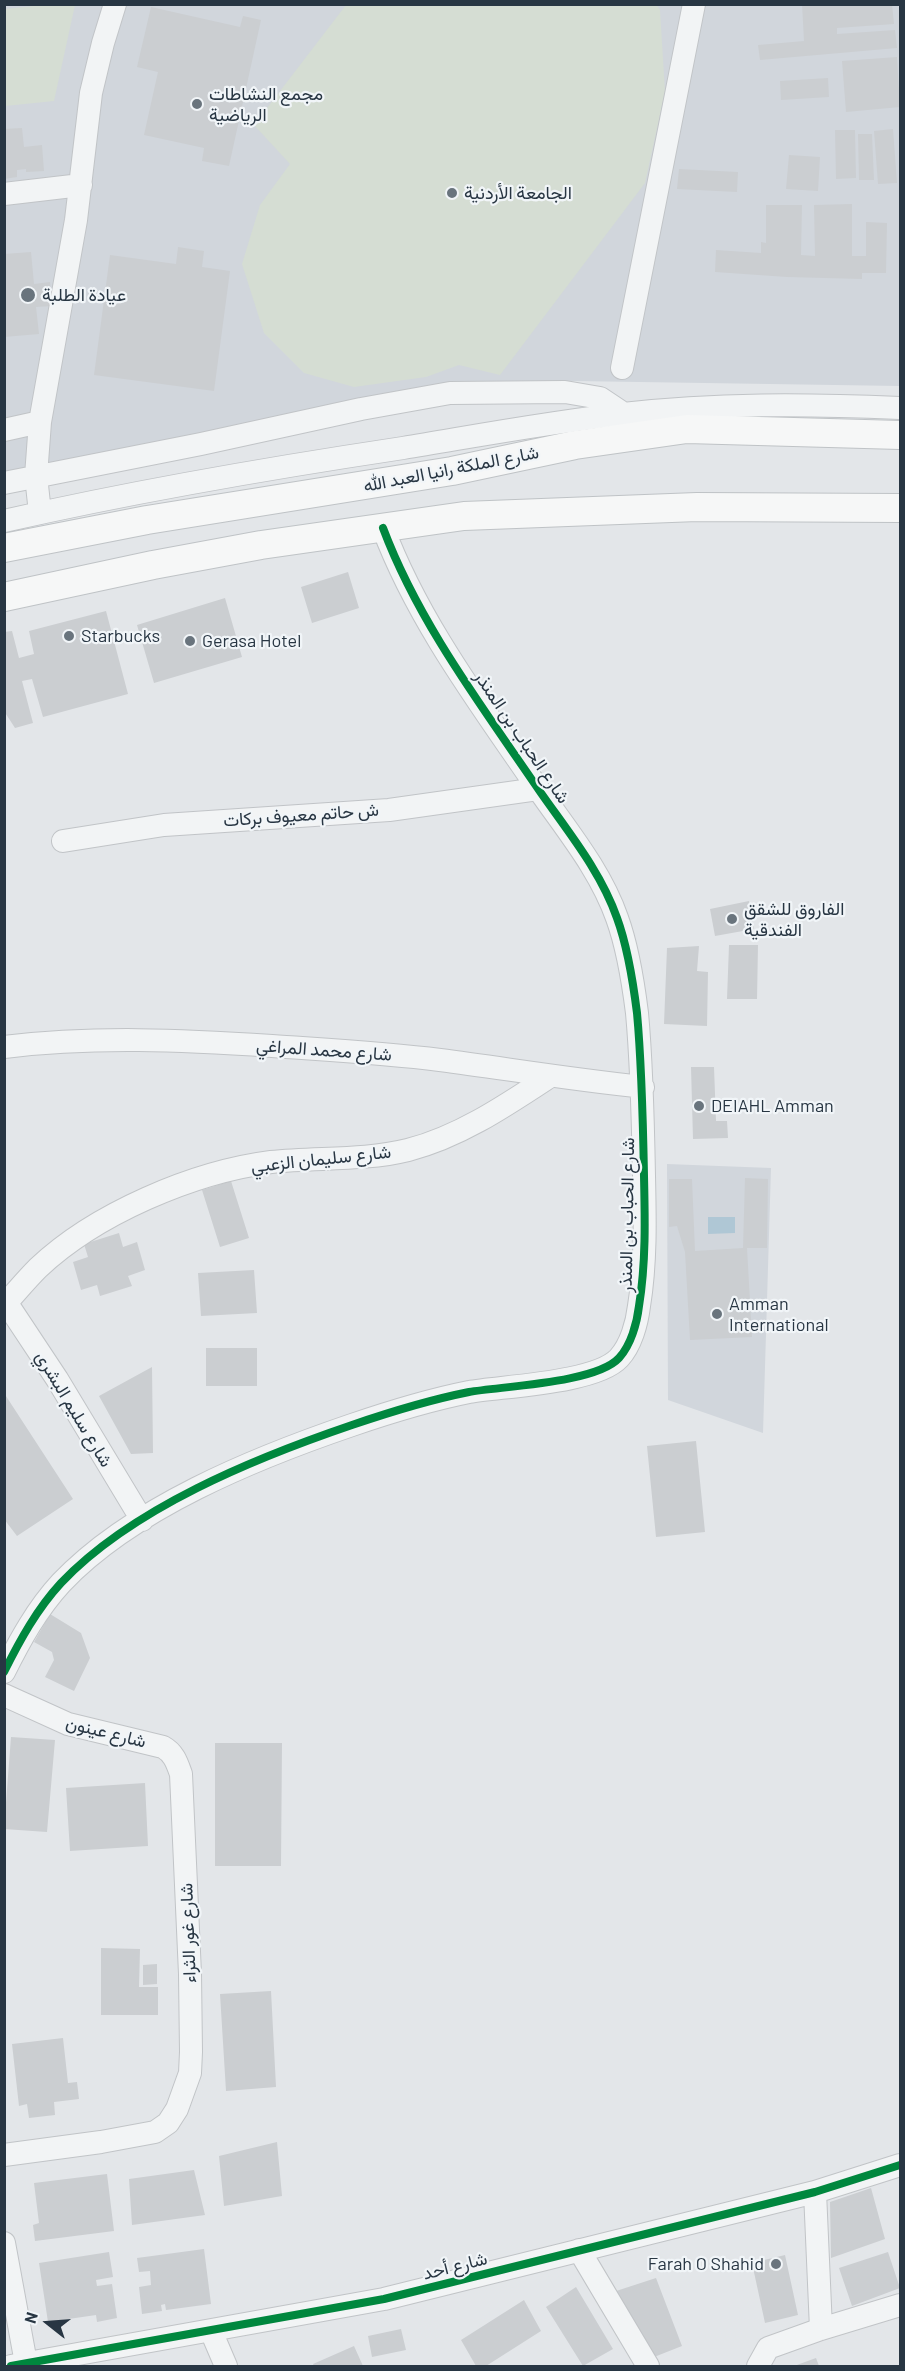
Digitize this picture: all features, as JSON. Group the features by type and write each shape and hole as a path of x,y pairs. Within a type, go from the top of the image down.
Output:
{"main road":[{"name":"شارع الملكة رانيا العبد الله","path":"4,548 178,514 452,471 575,445 687,429 900,435"},
{"path":"4,597 153,565 261,545 464,516 697,507 900,508"}],"street":[{"path":"40,513 36,476 40,422 81,185 91,93 115,4"},
{"path":"622,368 694,4"},
{"path":"4,194 81,185"},
{"path":"4,483 361,409 450,393 565,392 600,398 624,414"},
{"path":"4,521 299,464 624,414 752,406 825,405 900,408"},
{"path":"4,430 40,422"},
{"name":"شارع الحباب بن المنذر","path":"4,1672 39,1609 59,1585 96,1551 142,1520 191,1492 290,1447 397,1410 466,1393 576,1377 603,1368 618,1359 631,1338 639,1309 642,1278 643,1087 636,1010 627,953 618,920 606,890 453,663 407,584 383,528"},
{"name":"ش حاتم معيوف بركات","path":"63,841 164,825 389,810 538,789"},
{"name":"شارع محمد المراغي","path":"4,1047 89,1040 247,1044 439,1060 549,1077 643,1087"},
{"name":"شارع سليمان الزعبي","path":"6,1301 38,1268 75,1238 148,1198 191,1182 249,1166 273,1162 355,1158 407,1150 462,1129 505,1106 549,1077"},
{"name":"شارع سليم البشري","path":"6,1301 57,1379 142,1520"},
{"name":"شارع عينون","path":"4,1695 68,1724 154,1744 169,1750 174,1756"},
{"name":"شارع غور الثراء","path":"4,2155 155,2132 168,2122 177,2109 190,2073 191,2052 190,1974 180,1774 174,1756"},
{"name":"شارع أحد","path":"18,2365 384,2299 815,2192 900,2165"},
{"path":"815,2192 821,2329"},
{"path":"4,2242 18,2365"},
{"path":"579,2250 648,2367"},
{"path":"758,2367 768,2348 900,2305"},
{"path":"210,2331 226,2367"}],"shaded area":[{"path":"53,4 75,5 54,101 5,106 5,9"},
{"path":"656,4 660,10 665,92 645,183 500,375 459,365 426,377 354,387 304,373 264,333 242,264 260,205 290,164 254,125 346,5"},
{"name":"الجامعة الأردنية","path":"5,5 900,5 900,386 574,381 486,383 5,474"},
{"name":"Amman International","path":"667,1164 771,1168 763,1433 668,1400"}],"water":[{"path":"708,1217 735,1217 735,1233 708,1234"}],"building":[{"path":"802,4 892,4 894,24 837,28 837,34 895,30 897,48 760,60 758,45 804,41"},
{"name":"مجمع النشاطات الرياضية","path":"151,7 240,27 243,16 261,20 229,166 202,161 204,148 144,135 158,72 137,67"},
{"path":"897,57 900,107 846,112 842,61"},
{"path":"828,78 829,97 781,100 780,81"},
{"path":"22,128 24,147 42,145 44,171 17,170 17,177 4,179 4,129"},
{"path":"893,129 897,183 878,184 874,131"},
{"path":"835,130 855,130 856,178 836,179"},
{"path":"858,134 872,134 874,180 859,180"},
{"path":"789,155 820,157 818,191 786,189"},
{"path":"679,169 738,172 737,192 677,189"},
{"path":"852,204 852,256 866,256 866,222 887,223 886,273 862,273 862,279 715,272 716,250 761,253 761,242 766,243 766,205 802,205 801,255 815,256 814,205"},
{"path":"178,247 204,251 202,267 230,271 214,391 94,375 110,255 176,264"},
{"name":"عيادة الطلبة","path":"31,252 34,284 50,282 52,306 36,307 39,334 4,337 4,254"},
{"path":"348,572 359,608 312,623 301,587"},
{"name":"Gerasa Hotel","path":"225,598 242,657 154,683 137,625"},
{"path":"106,611 128,694 43,717 32,679 22,681 33,723 15,728 4,711 4,632 12,631 19,658 34,654 29,631"},
{"name":"الفاروق للشقق الفندقية","path":"749,901 754,929 715,936 710,909"},
{"path":"729,945 758,945 757,999 727,999"},
{"path":"699,946 697,971 708,972 707,1026 664,1024 667,948"},
{"path":"691,1067 714,1067 716,1121 727,1121 728,1138 693,1139"},
{"path":"745,1178 768,1179 767,1248 747,1248 752,1337 690,1340 685,1252 677,1226 669,1227 669,1179 692,1179 695,1251 743,1248"},
{"path":"231,1181 249,1238 220,1247 202,1190"},
{"path":"119,1233 123,1247 137,1242 145,1270 128,1276 132,1286 100,1296 97,1285 81,1290 73,1262 88,1257 84,1244"},
{"path":"254,1270 257,1313 201,1316 198,1273"},
{"path":"206,1348 257,1348 257,1386 206,1386"},
{"path":"152,1367 153,1453 131,1454 99,1396"},
{"path":"4,1393 73,1499 17,1536 4,1519"},
{"path":"696,1441 705,1532 656,1537 647,1446"},
{"path":"50,1614 81,1633 90,1658 74,1691 45,1677 54,1660 52,1652 34,1642"},
{"path":"11,1737 55,1740 47,1832 4,1829"},
{"path":"215,1743 282,1743 281,1866 215,1866"},
{"path":"145,1783 148,1846 70,1851 66,1788"},
{"path":"101,1948 140,1949 139,1987 158,1987 158,2015 101,2015"},
{"path":"157,1964 157,1984 143,1985 143,1965"},
{"path":"271,1991 276,2087 226,2091 220,1994"},
{"path":"63,2038 68,2083 77,2082 79,2099 54,2102 55,2115 29,2118 27,2104 19,2106 12,2044"},
{"path":"277,2142 282,2196 224,2206 219,2156"},
{"path":"194,2170 205,2215 132,2225 129,2179"},
{"path":"107,2174 114,2231 35,2241 33,2225 39,2223 34,2183"},
{"path":"871,2188 885,2239 831,2258 830,2202"},
{"path":"204,2249 211,2304 166,2310 165,2304 161,2305 162,2311 142,2314 139,2287 151,2285 150,2271 139,2272 137,2258"},
{"path":"109,2252 113,2277 96,2280 97,2286 112,2284 117,2318 97,2322 96,2315 48,2322 39,2263"},
{"path":"888,2252 900,2288 852,2306 839,2268"},
{"path":"785,2255 798,2315 765,2323 752,2263"},
{"path":"656,2278 682,2346 649,2359 610,2293"},
{"path":"576,2287 613,2349 583,2366 546,2307"},
{"path":"524,2300 541,2331 486,2366 476,2366 461,2340"},
{"path":"401,2329 406,2350 372,2357 368,2336"},
{"path":"354,2346 363,2366 314,2366 313,2364"},
{"path":"816,2358 819,2366 794,2366"}],"cycle path":[{"path":"4,1672 29,1625 61,1583 90,1556 123,1531 197,1488 315,1438 410,1407 469,1392 548,1382 591,1373 619,1358 633,1334 638,1313 644,1257 643,1114 637,1013 630,965 621,929 610,901 593,869 475,698 434,632 398,564 383,528"},
{"path":"11,2366 384,2299 815,2192 900,2165"}],"place":[{"name":"مجمع النشاطات الرياضية","path":"197,104"},
{"name":"الجامعة الأردنية","path":"452,193"},
{"name":"عيادة الطلبة","path":"28,295"},
{"name":"Starbucks","path":"69,636"},
{"name":"Gerasa Hotel","path":"190,641"},
{"name":"الفاروق للشقق الفندقية","path":"732,919"},
{"name":"DEIAHL Amman","path":"699,1106"},
{"name":"Amman International","path":"717,1314"},
{"name":"Farah O Shahid","path":"776,2264"}]}
